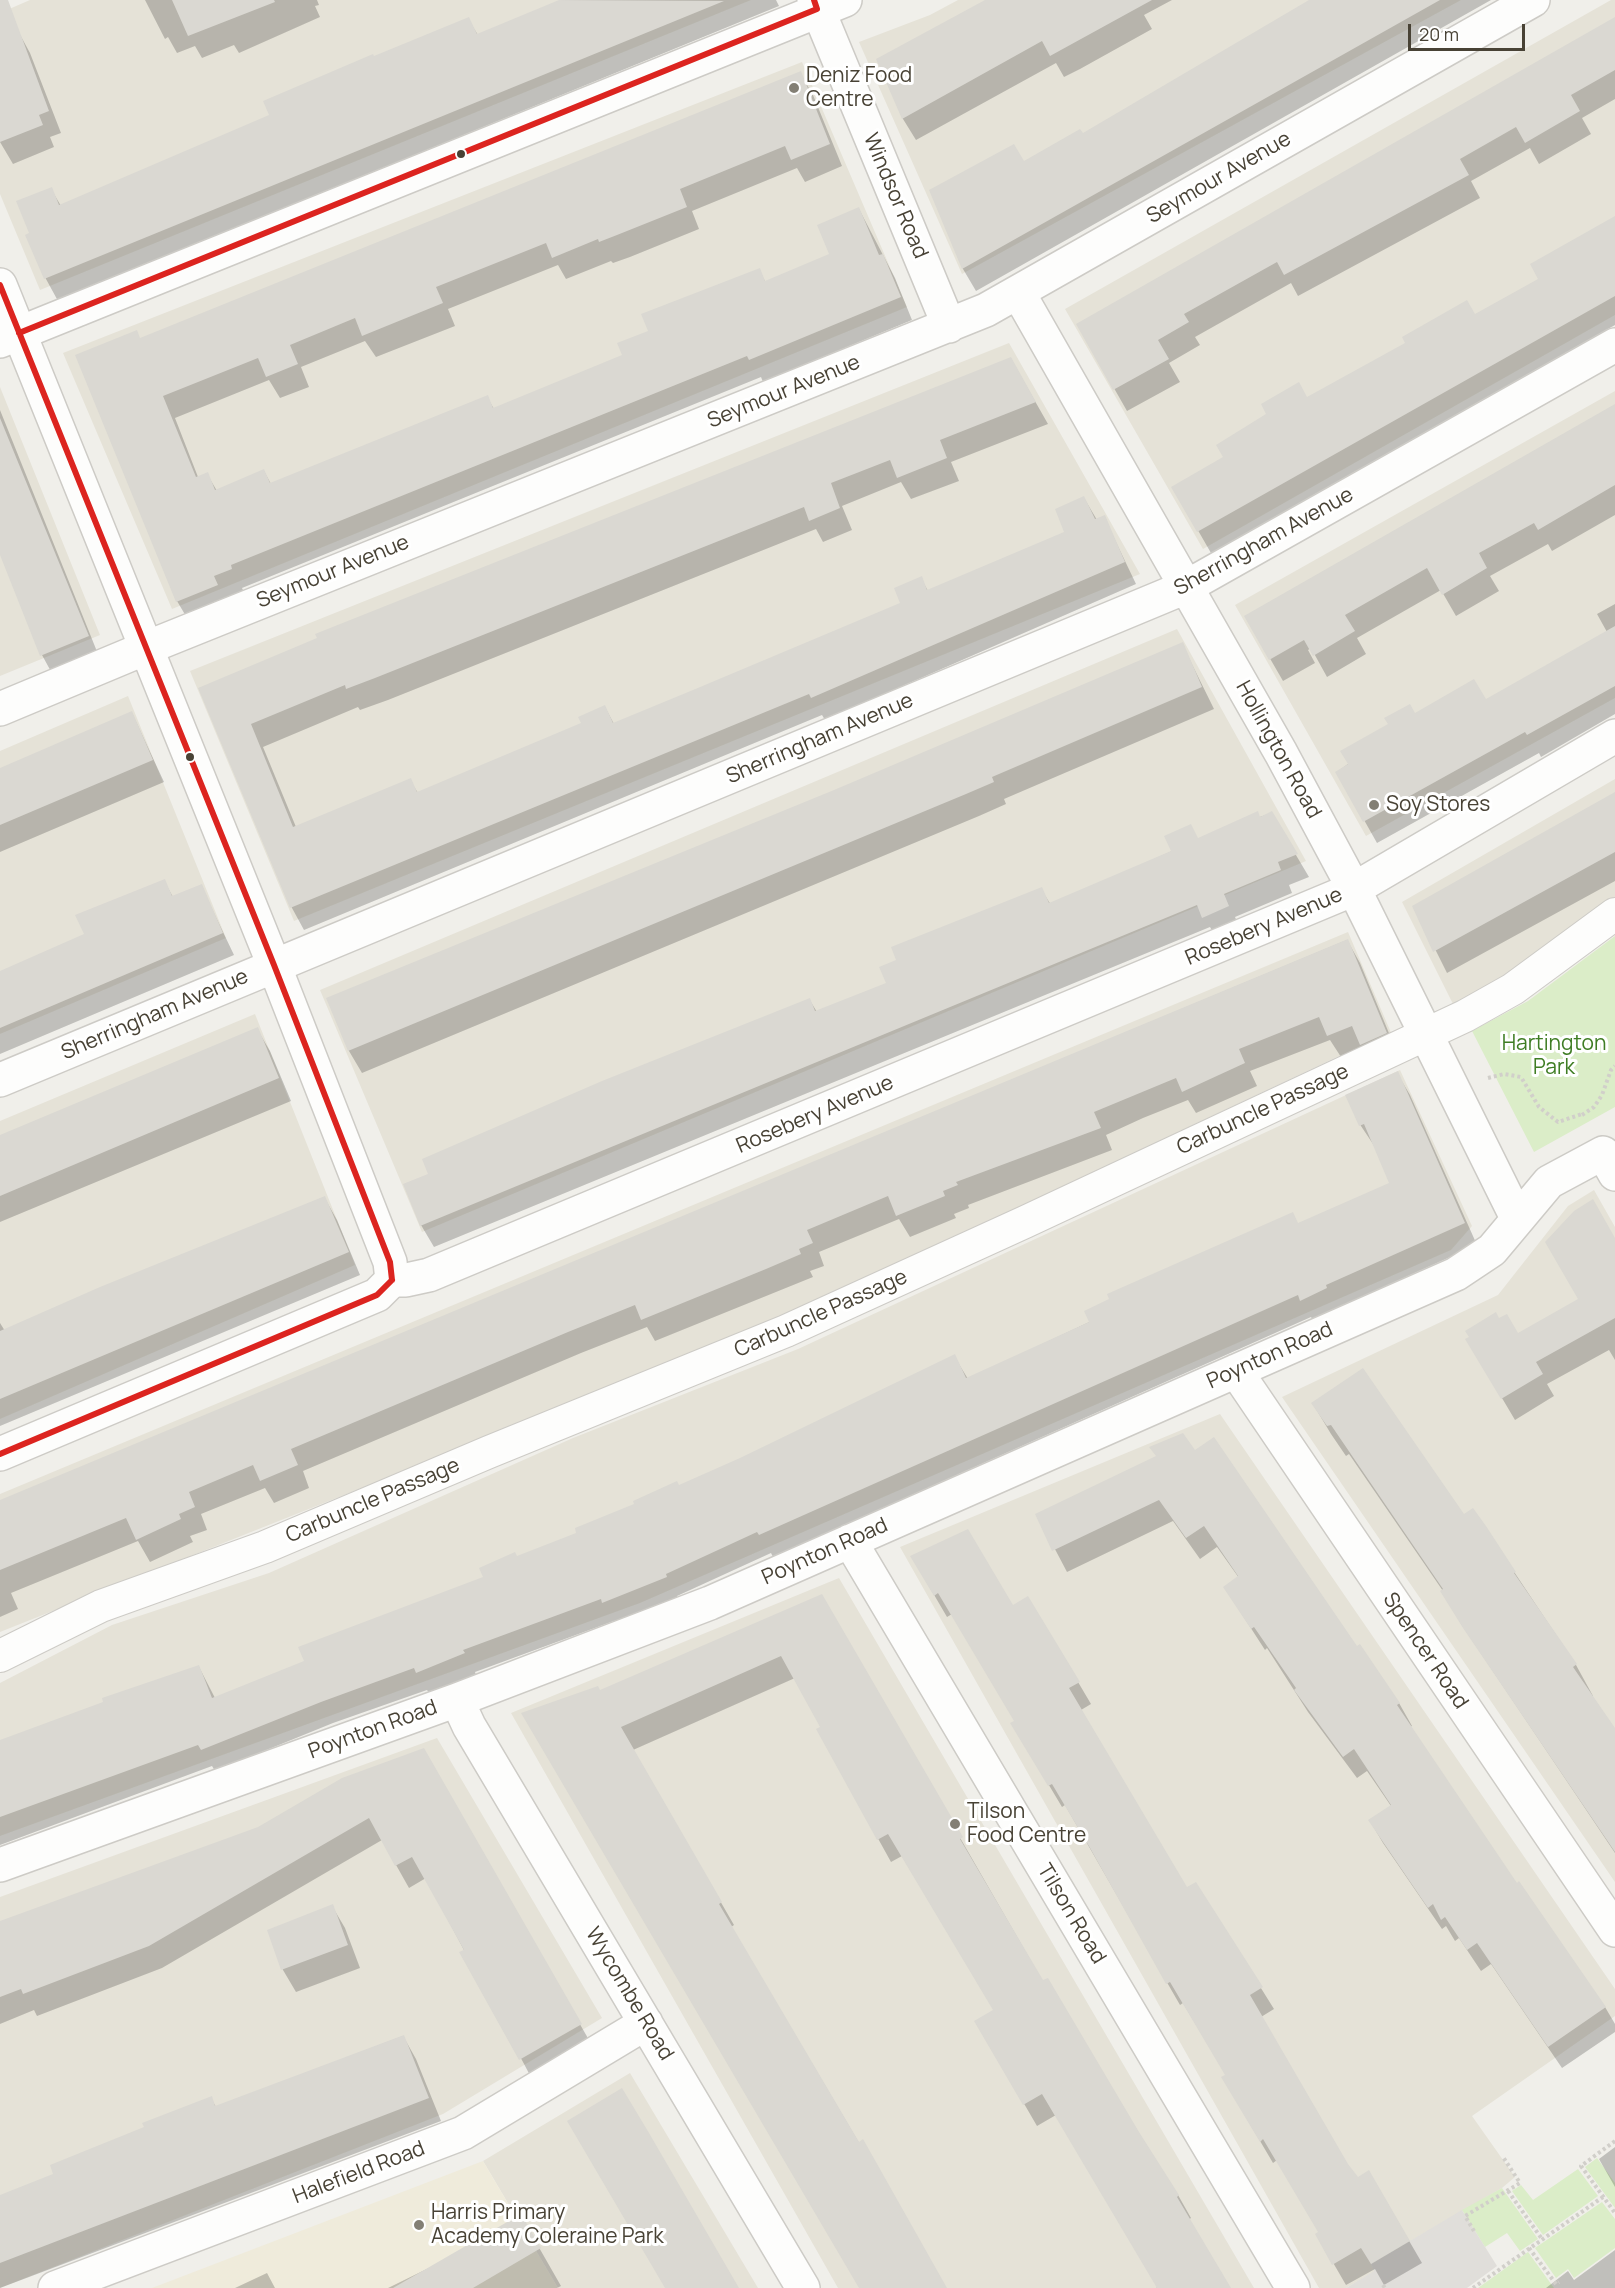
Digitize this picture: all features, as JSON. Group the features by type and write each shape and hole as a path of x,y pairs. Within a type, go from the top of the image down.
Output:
{"street":[{"name":"Seymour Avenue","path":"0,709 949,326 1018,292 1533,0"},
{"name":"Windsor Road","path":"825,3 949,326"},
{"path":"10,337 825,3"},
{"path":"0,285 10,337 147,648 390,1262 392,1280 377,1295 0,1454"},
{"name":"Hollington Road","path":"1018,292 1281,753 1354,889 1516,1218"},
{"name":"Sherringham Avenue","path":"0,1080 1186,587 1615,345"},
{"name":"Rosebery Avenue","path":"392,1280 406,1280 429,1275 1354,889 1615,736"},
{"name":"Carbuncle Passage","path":"0,1656 101,1606 265,1547 489,1452 786,1331 1426,1033 1513,989 1615,914"},
{"name":"Poynton Road","path":"0,1865 457,1700 678,1616 850,1541 1466,1269 1492,1250 1516,1218 1549,1182 1609,1163"},
{"name":"Spencer Road","path":"1236,1371 1615,1930"},
{"name":"Tilson Road","path":"850,1541 1293,2288"},
{"name":"Wycombe Road","path":"457,1700 469,1726 803,2288"},
{"name":"Halefield Road","path":"55,2288 463,2133 646,2023"}],"path":[{"path":"1456,1094 1504,1074 1521,1077 1539,1107 1551,1119 1558,1122 1582,1114 1594,1107 1615,1066"},
{"path":"1582,1114 1609,1163"},
{"path":"1615,2141 1581,2166 1615,2213"},
{"path":"1474,2231 1465,2216 1520,2183 1503,2157"},
{"path":"1508,2191 1542,2239"},
{"path":"1473,2288 1603,2197"},
{"path":"1530,2248 1556,2284 1559,2282"}],"shaded area":[{"path":"30,0 751,0 40,290 0,194 0,13"},
{"path":"958,0 1461,0 962,274 859,42 930,15"},
{"path":"1611,0 1615,0 1615,315 1203,549 1065,309"},
{"path":"802,62 907,307 172,609 63,353"},
{"path":"1009,343 1140,574 294,921 190,671"},
{"path":"0,387 100,635 0,676"},
{"path":"1615,391 1615,698 1366,836 1235,605"},
{"path":"1177,629 1306,861 422,1232 320,990"},
{"path":"128,696 226,938 0,1034 0,751"},
{"path":"1615,779 1615,898 1512,979 1456,1010 1402,902"},
{"path":"1348,932 1392,1035 1337,1057 771,1325 0,1632 0,1494"},
{"path":"255,1014 355,1265 0,1419 0,1121"},
{"path":"1400,1070 1472,1226 1451,1250 640,1603 0,1836 0,1683 112,1625 269,1573 573,1438 798,1349"},
{"path":"1594,1190 1615,1227 1615,1882 1282,1397 1498,1295 1568,1206"},
{"path":"1220,1414 1615,1989 1615,2016 1472,2116 1515,2177 1502,2188 1371,2264 1375,2271 1346,2288 1319,2288 900,1547"},
{"path":"839,1578 1254,2288 838,2288 511,1713"},
{"path":"437,1738 602,2018 443,2114 0,2288 0,1897"},
{"path":"630,2073 758,2288 558,2288 483,2161"},
{"name":"Harris Primary Academy Coleraine Park","path":"483,2161 558,2288 152,2288"},
{"path":"1462,2210 1497,2266 1467,2288 1346,2288 1374,2271 1371,2264"}],"green space":[{"name":"Hartington Park","path":"1615,936 1615,1107 1534,1152 1472,1031 1528,1001"},
{"path":"1597,2158 1615,2183 1615,2208 1585,2167"},
{"path":"1578,2169 1598,2196 1543,2235 1512,2191 1521,2185 1533,2200"},
{"path":"1502,2188 1538,2239 1520,2251 1507,2233 1485,2247 1462,2210"},
{"path":"1602,2202 1615,2219 1615,2248 1574,2278 1568,2269 1556,2278 1535,2248"},
{"path":"1528,2252 1554,2288 1478,2288"}],"building":[{"path":"0,0 8,0 49,111 39,115 43,125 0,142"},
{"path":"172,0 274,0 275,2 188,36"},
{"path":"559,0 724,1 44,279 25,235 29,233 16,201 52,187 59,205 269,115 263,101 373,54 374,56 469,17 477,34"},
{"path":"985,0 1152,0 1050,56 1042,41 902,119 876,59"},
{"path":"1309,0 1440,0 962,269 929,190 1014,144 1024,161 1080,129 1083,133"},
{"path":"1615,17 1615,70 1571,95 1580,111 1525,143 1516,127 1460,159 1469,175 1284,275 1277,262 1184,314 1189,322 1158,340 1169,359 1113,390 1076,324"},
{"path":"801,71 830,144 791,160 785,146 680,189 687,207 552,258 546,243 436,287 443,303 362,336 355,318 290,345 298,364 266,377 258,358 163,396 196,477 208,472 215,490 264,469 270,483 488,395 493,408 622,355 617,343 648,331 641,314 760,268 765,281 829,254 817,225 859,207 879,255 883,254 901,297 749,360 747,356 231,565 232,569 214,576 218,585 176,602 75,355 137,330 140,338"},
{"path":"1615,216 1615,296 1197,532 1171,487 1223,457 1216,445 1266,414 1261,404 1299,382 1307,397 1405,343 1402,337 1467,300 1475,314 1538,279 1530,264"},
{"path":"1011,357 1036,402 940,440 947,458 897,478 890,460 831,483 840,508 809,521 804,507 375,678 346,689 345,685 251,724 293,827 411,778 417,792 581,723 578,717 605,705 613,723 693,690 900,603 894,588 922,576 927,590 1064,532 1055,509 1084,496 1095,519 1105,515 1125,562 811,698 809,694 290,908 198,688 317,638 315,634"},
{"path":"1615,404 1615,485 1538,530 1534,523 1479,553 1487,568 1442,595 1427,568 1345,615 1355,631 1313,656 1304,640 1269,660 1244,616"},
{"path":"0,418 89,636 40,656 0,555"},
{"path":"1615,626 1615,686 1527,735 1525,732 1363,822 1335,772 1348,764 1340,751 1388,724 1384,718 1410,704 1415,713 1474,679 1486,699"},
{"path":"1183,642 1202,687 992,777 994,782 966,794 348,1051 326,998 834,790"},
{"path":"132,711 153,760 0,825 0,768"},
{"path":"1615,792 1615,852 1433,952 1412,906"},
{"path":"1258,811 1260,817 1272,811 1298,854 1278,862 1281,870 1224,894 1229,906 1202,918 1197,905 420,1226 403,1184 428,1174 422,1159 602,1081 810,998 815,1011 886,983 879,967 896,960 891,947 1042,887 1049,903 1171,851 1164,836 1191,824 1198,838"},
{"path":"165,879 172,896 202,884 223,933 0,1028 0,971 84,934 75,915"},
{"path":"1348,939 1387,1033 1360,1045 1352,1026 1327,1036 1319,1017 1239,1049 1245,1063 1182,1092 1176,1078 1094,1112 1101,1128 956,1182 958,1185 943,1191 945,1196 896,1216 888,1196 807,1230 813,1243 799,1249 801,1254 766,1269 641,1320 635,1305 568,1332 291,1449 298,1465 260,1481 253,1465 189,1492 195,1507 179,1514 181,1519 136,1540 126,1518 0,1570 0,1500"},
{"path":"258,1027 279,1078 0,1196 0,1135"},
{"path":"1398,1071 1465,1223 1326,1285 1327,1288 1300,1301 1298,1295 759,1535 757,1532 666,1574 667,1577 602,1603 601,1599 463,1650 465,1653 416,1673 414,1668 201,1750 198,1745 0,1817 0,1740 103,1702 102,1698 199,1665 212,1698 304,1661 298,1647 483,1577 479,1568 515,1552 517,1556 576,1533 575,1528 634,1504 633,1501 677,1481 679,1485 740,1458 955,1354 966,1378 1089,1322 1084,1311 1109,1299 1107,1294 1293,1212 1298,1223 1389,1183 1364,1124 1359,1126 1345,1095"},
{"path":"325,1196 349,1252 0,1399 0,1331 100,1287"},
{"path":"1593,1199 1615,1238 1615,1318 1536,1362 1543,1374 1501,1399 1465,1339 1469,1337 1465,1331 1496,1312 1499,1318 1507,1314 1518,1333 1578,1299 1545,1242 1574,1211"},
{"path":"1363,1368 1464,1514 1473,1508 1486,1526 1516,1572 1514,1573 1577,1664 1573,1667 1615,1728 1615,1852 1463,1628 1440,1591 1443,1589 1331,1425 1327,1426 1311,1403"},
{"path":"1183,1433 1195,1450 1214,1437 1357,1646 1360,1644 1400,1703 1397,1705 1517,1883 1519,1881 1606,2007 1548,2047 1477,1943 1467,1950 1445,1917 1441,1920 1433,1904 1428,1908 1368,1820 1391,1805 1354,1749 1343,1757 1294,1690 1296,1688 1254,1627 1251,1629 1223,1587 1238,1576 1204,1526 1186,1538 1159,1500 1052,1551 1035,1514 1156,1456 1149,1447"},
{"path":"968,1529 1013,1605 1028,1596 1080,1682 1069,1688 1187,1887 1196,1882 1263,1987 1250,1995 1348,2164 1358,2177 1369,2170 1410,2241 1371,2264 1361,2248 1332,2265 1315,2234 1318,2232 1263,2139 1260,2142 1221,2077 1225,2075 1170,1982 1166,1984 1052,1784 1048,1786 1010,1723 1014,1721 938,1593 934,1596 910,1556"},
{"path":"822,1594 963,1837 960,1839 1043,1980 1048,1978 1179,2195 1177,2197 1231,2288 1157,2288 1042,2094 1023,2105 974,2021 993,2010 888,1834 877,1840 816,1729 820,1727 781,1656 621,1727 722,1902 719,1904 859,2142 863,2139 947,2288 859,2288 521,1713 598,1686 600,1690"},
{"path":"424,1748 582,2024 519,2060 459,1952 464,1950 412,1857 395,1866 369,1818 149,1946 23,1994 21,1989 0,1997 0,1921 258,1827 342,1778"},
{"path":"333,1904 348,1945 281,1970 267,1930"},
{"path":"404,2035 429,2098 0,2263 0,2195 53,2174 50,2165 144,2127 142,2123 212,2096 215,2106"},
{"path":"622,2088 739,2288 665,2288 567,2121"},
{"path":"521,2214 541,2248 473,2288 393,2288"}],"transit line":[{"path":"19,333 817,9 814,0"},
{"path":"0,285 274,965 390,1262 392,1280"},
{"path":"0,1454 377,1295 392,1280"}],"place":[{"name":"Deniz Food Centre","path":"794,88"},
{"name":"Soy Stores","path":"1374,805"},
{"name":"Tilson Food Centre","path":"955,1824"},
{"name":"Harris Primary Academy Coleraine Park","path":"419,2225"}]}
